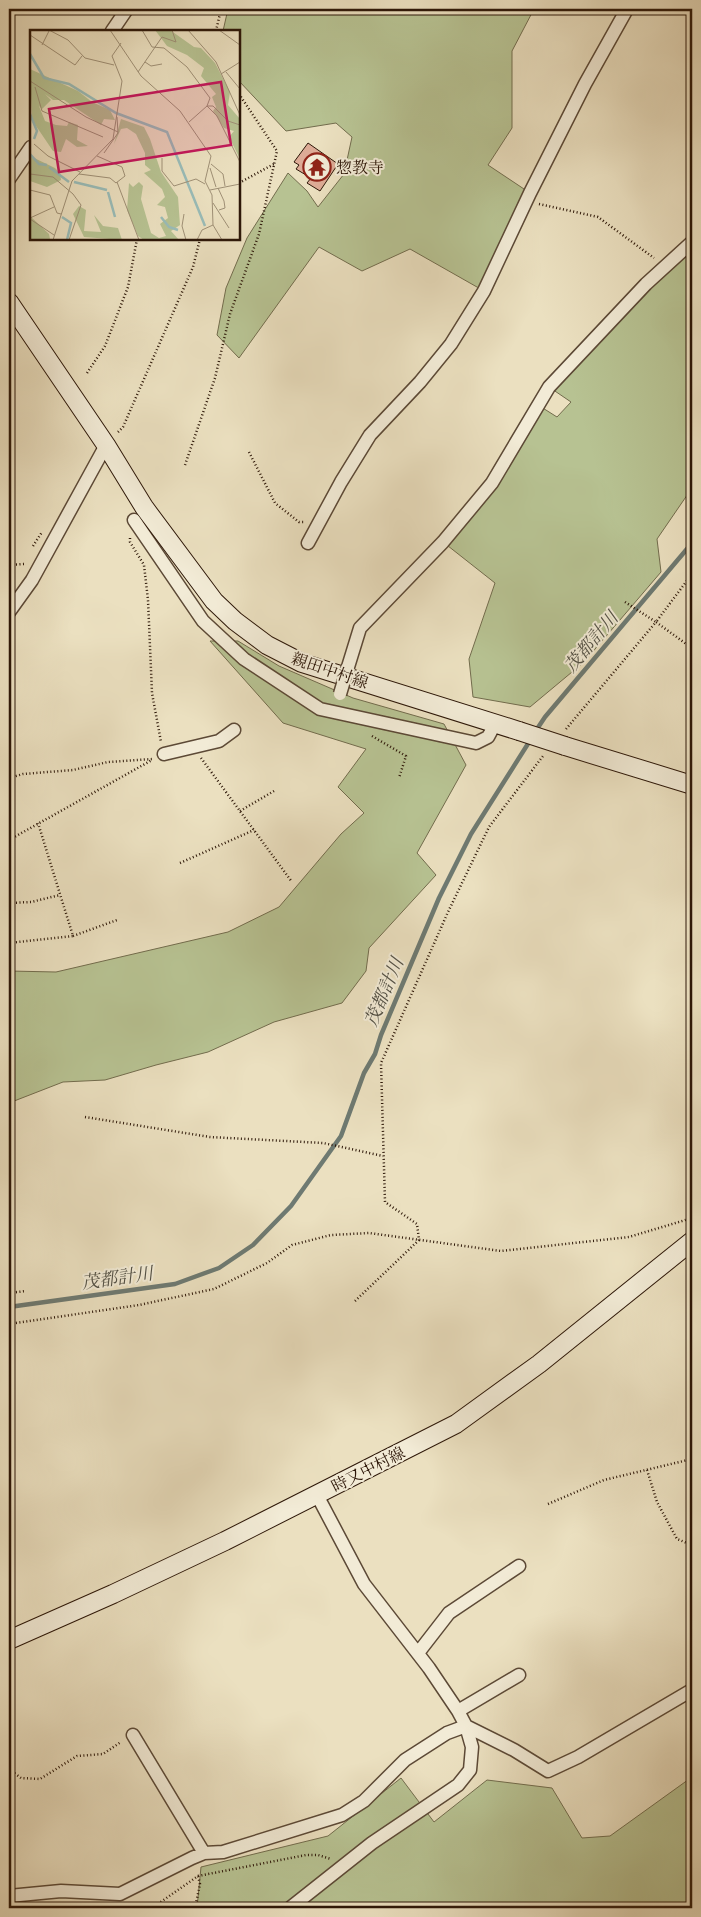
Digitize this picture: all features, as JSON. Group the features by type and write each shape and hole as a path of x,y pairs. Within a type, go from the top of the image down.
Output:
{"main road":[{"name":"親田中村線","path":"9,302 106,445 144,507 214,601 235,621 267,645 302,663 495,724 562,741 692,785"},
{"name":"時又中村線","path":"9,1640 130,1586 317,1495 456,1424 539,1364 692,1241"}],"street":[{"path":"113,30 127,9"},
{"path":"308,544 341,482 370,435 420,382 450,344 484,291 585,84 627,9"},
{"path":"9,179 30,148"},
{"path":"334,713 360,628 443,542 492,483 550,387 637,293 692,242"},
{"path":"9,612 32,580 106,445"},
{"path":"134,520 203,621 244,659 320,709 476,743 488,738 495,724"},
{"path":"159,756 219,741 234,730"},
{"path":"290,1908 372,1843 458,1785 470,1770 472,1747 466,1726 458,1711 418,1653 364,1584 317,1495"},
{"path":"418,1653 449,1613 519,1566"},
{"path":"458,1711 518,1675"},
{"path":"9,1896 61,1891 120,1894 204,1853 223,1852 342,1814 364,1801 405,1760 447,1733 466,1726 514,1750 548,1771 578,1757 692,1690"},
{"path":"132,1735 204,1853"}],"path":[{"path":"216,30 222,9"},
{"path":"185,465 216,378 230,314 259,234 277,151 240,96"},
{"path":"240,182 274,164"},
{"path":"526,202 598,217 665,267"},
{"path":"87,373 105,346 124,296 137,240"},
{"path":"106,445 123,427 193,267 200,240"},
{"path":"249,452 275,503 298,522 319,523"},
{"path":"134,520 130,525 130,542 144,565 148,600 152,693 159,756"},
{"path":"562,741 692,574"},
{"path":"626,602 656,622 692,651"},
{"path":"366,732 406,756 399,778"},
{"path":"193,747 292,882"},
{"path":"419,1240 417,1224 385,1202 380,1063 448,912 489,827 547,751"},
{"path":"9,778 23,774 74,770 108,762 159,756"},
{"path":"9,840 159,756"},
{"path":"240,811 274,791"},
{"path":"38,823 73,936"},
{"path":"180,863 254,830"},
{"path":"9,903 31,902 60,895"},
{"path":"9,943 73,936 117,920"},
{"path":"85,1117 210,1137 323,1144 383,1156"},
{"path":"9,1324 139,1305 214,1289 267,1263 292,1245 331,1234 369,1233 501,1251 629,1237 692,1218"},
{"path":"355,1301 419,1240"},
{"path":"9,1293 26,1291"},
{"path":"548,1504 604,1480 692,1459"},
{"path":"647,1470 657,1502 677,1539 692,1545"},
{"path":"9,1770 21,1778 40,1779 77,1756 103,1754 132,1735"},
{"path":"152,1908 198,1876 306,1855 318,1855 347,1864"},
{"path":"195,1908 200,1884 198,1876"}],"green space":[{"path":"228,9 534,9 512,51 512,128 488,165 530,193 484,291 410,249 362,271 319,247 239,358 217,335 226,288 247,238 288,173 307,191 318,207 344,174 352,137 336,123 286,131 240,82 240,30 223,30"},
{"path":"692,243 692,488 657,539 661,572 584,662 530,707 473,697 469,659 495,583 443,542 492,483 538,405 557,417 571,402 549,387"},
{"path":"210,641 238,641 279,666 353,698 444,724 466,765 417,853 436,875 369,948 366,971 342,1003 274,1022 208,1052 105,1080 63,1082 9,1103 9,971 56,972 228,932 279,907 341,834 364,813 338,787 366,749 283,723"},
{"path":"692,1777 692,1908 197,1908 201,1867 328,1836 401,1778 434,1822 487,1780 552,1788 582,1838 610,1836"}],"building":[{"name":"惣教寺","path":"308,143 338,164 320,191 307,183 311,178 296,169 299,165 294,162"}],"waterway":[{"name":"茂都計川","path":"535,732 545,717 692,543"},
{"name":"茂都計川","path":"9,1307 175,1284 219,1268 253,1245 291,1206 341,1136 364,1073 375,1054 381,1035 439,898 471,834 531,739"}],"place":[{"name":"惣教寺","path":"317,167"}]}
